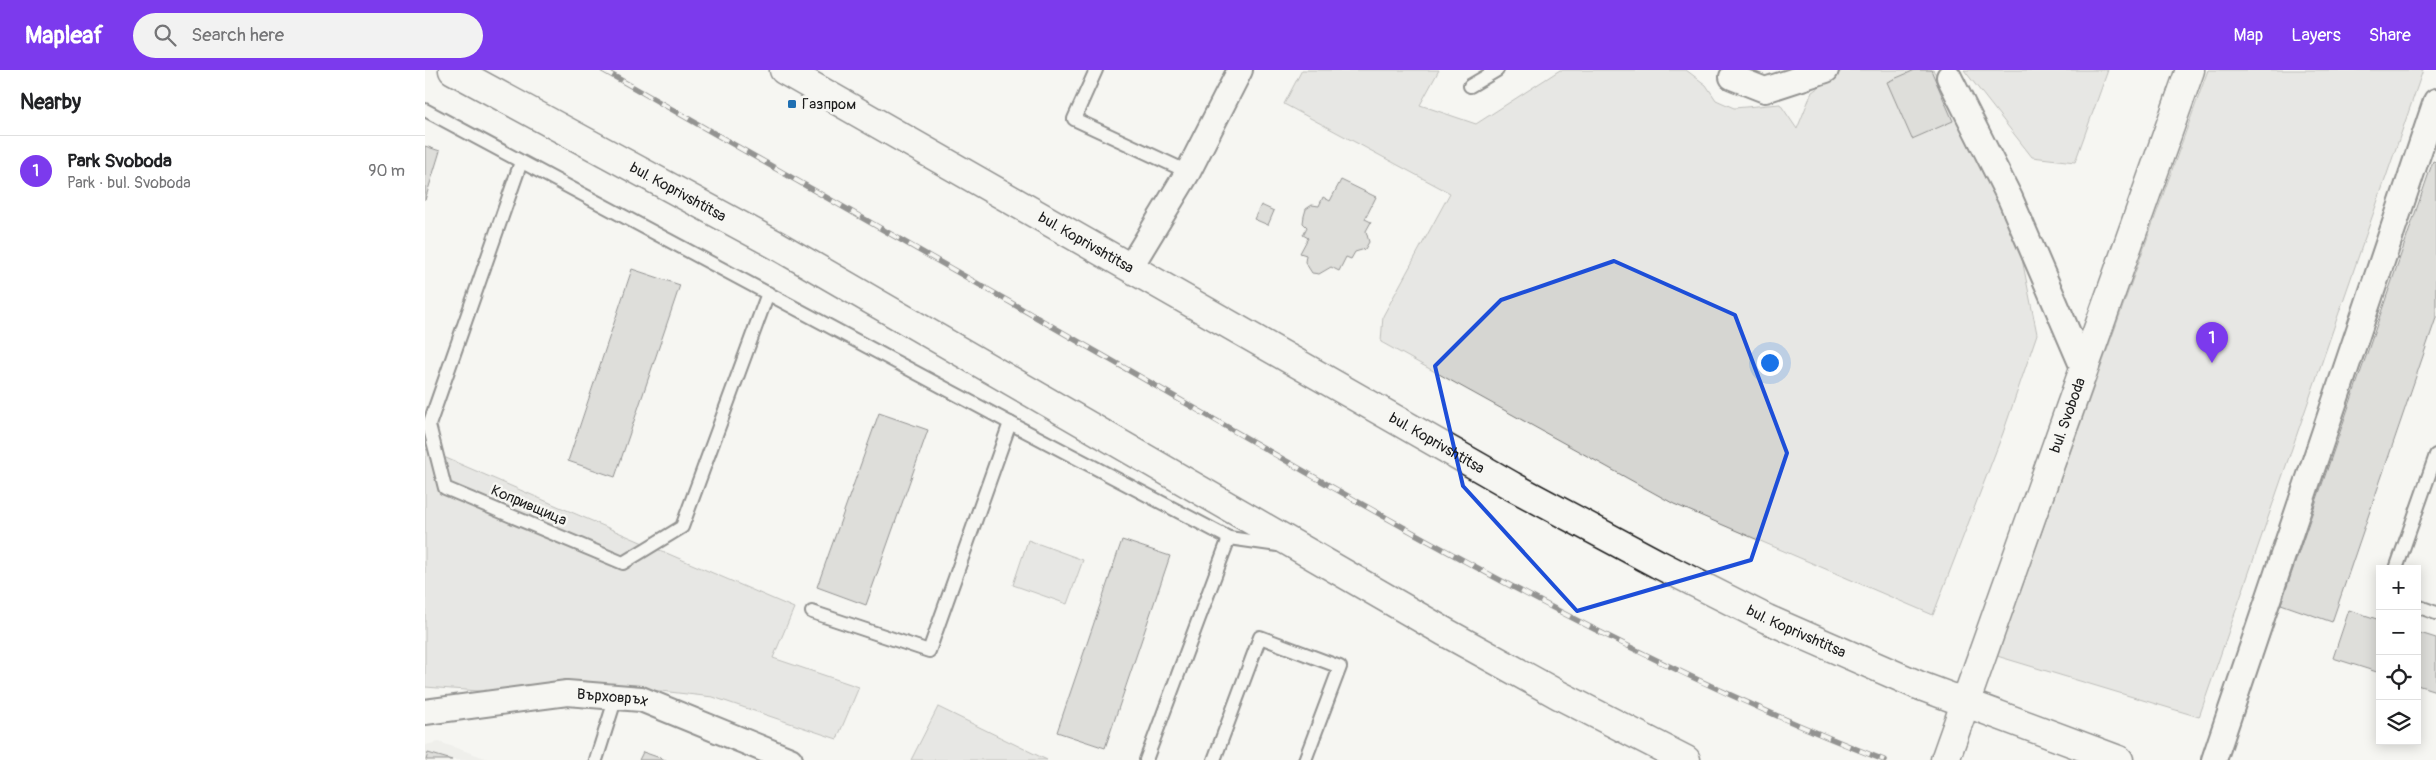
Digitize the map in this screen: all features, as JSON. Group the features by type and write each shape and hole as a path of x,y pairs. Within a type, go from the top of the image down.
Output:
{"main road":[{"name":"bul. Koprivshtitsa","path":"453,70 778,246 1559,695 1686,760"},
{"name":"bul. Koprivshtitsa","path":"784,70 1131,266 1512,486 1658,564 1767,619 1965,704 2119,760"},
{"name":"bul. Svoboda","path":"1945,760 2191,70"}],"street":[{"path":"1131,266 1188,172 1241,70"},
{"path":"1732,77 1765,90 1826,70"},
{"path":"1949,77 2011,198 2084,370"},
{"path":"2214,760 2436,101"},
{"name":"Върховръх","path":"425,712 567,693 641,699 790,760"}],"lane":[{"path":"1096,70 1074,119 1188,172"},
{"path":"1470,86 1497,70"},
{"path":"425,110 1009,423 1229,538 1303,548"},
{"name":"Копривщица","path":"521,162 429,425 445,488 623,563 682,527 768,293"},
{"path":"812,612 929,651 1009,423"},
{"path":"2397,565 2436,455"},
{"path":"1146,760 1229,538"},
{"path":"2421,607 2436,613"},
{"path":"1214,760 1260,637 1340,667 1305,760"},
{"path":"596,760 616,697"}],"highlighted area":[{"path":"1614,261 1735,315 1787,453 1751,560 1577,611 1463,486 1435,366 1501,300"}],"shaded area":[{"path":"1302,70 1439,70 1420,105 1476,124 1560,70 1686,70 1706,85 1716,100 1734,108 1780,104 1797,129 1812,92 1843,70 1933,70 1941,82 2020,249 2037,334 2003,433 1933,615 1674,504 1381,342 1383,316 1450,193 1284,104"},
{"path":"1964,70 2108,70 2075,162 2032,157"},
{"path":"2208,70 2423,70 2199,717 1997,656"},
{"path":"425,449 794,608 773,658 859,687 837,739 713,697 617,686 479,691 425,687"},
{"path":"1028,540 1083,560 1067,604 1013,585"},
{"path":"938,707 1047,760 911,760"},
{"path":"439,742 491,760 425,760 425,745"}],"building":[{"path":"1915,70 1931,70 1953,121 1912,139 1887,82"},
{"path":"425,146 440,151 425,200"},
{"path":"2433,161 2436,162 2436,318 2332,622 2281,604"},
{"path":"1341,180 1376,197 1365,219 1371,222 1366,231 1369,242 1365,249 1355,252 1351,259 1346,257 1339,271 1331,267 1319,274 1312,273 1305,262 1306,255 1300,253 1308,238 1303,235 1307,227 1303,223 1306,209 1312,205 1319,206 1323,197 1330,201"},
{"path":"1261,205 1274,211 1268,225 1254,219"},
{"path":"632,269 680,285 615,477 568,461"},
{"path":"879,413 928,430 866,605 817,587"},
{"path":"1122,540 1170,556 1105,748 1057,732"},
{"path":"2349,610 2376,619 2376,672 2333,658"},
{"path":"2421,633 2436,638 2436,691 2421,686"},
{"path":"643,752 666,760 639,760"},
{"path":"428,753 452,760 426,760"}],"railway":[{"path":"603,70 1333,488 1513,587 1696,679 1789,721 1884,760"}],"place":[{"name":"Газпром","path":"792,104"},
{"name":"Park Svoboda","path":"2212,363"}]}
